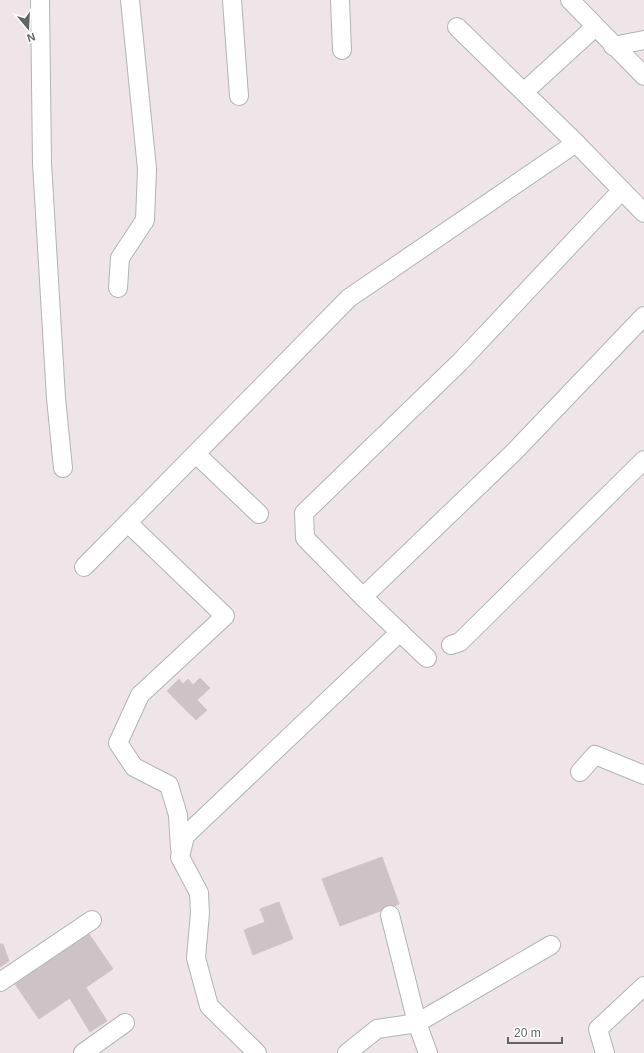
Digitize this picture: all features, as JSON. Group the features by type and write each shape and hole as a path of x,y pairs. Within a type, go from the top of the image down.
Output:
{"street":[{"path":"40,0 42,163 56,398 63,468"},
{"path":"118,288 120,258 145,220 147,169 130,0"},
{"path":"232,0 239,96"},
{"path":"340,0 342,50"},
{"path":"570,0 613,46 644,76"},
{"path":"457,27 576,143 644,213"},
{"path":"524,92 596,27"},
{"path":"613,46 644,40"},
{"path":"84,567 349,298 576,143"},
{"path":"427,658 363,597 305,538 304,513 460,362 622,190"},
{"path":"363,597 513,453 644,316"},
{"path":"196,454 259,514"},
{"path":"452,645 460,642 644,460"},
{"path":"128,523 225,616 140,695 118,743 134,767 169,785 178,815 180,857 199,893 200,913 196,958 209,1006 257,1053"},
{"path":"180,857 185,836 400,632"},
{"path":"580,772 595,755 644,775"},
{"path":"390,915 417,1023 428,1053"},
{"path":"0,982 92,920"},
{"path":"347,1053 377,1029 417,1023 551,945"},
{"path":"605,1053 598,1029 644,986"},
{"path":"83,1053 125,1023"}],"building":[{"path":"200,678 210,688 197,700 207,710 196,720 167,691 179,679 183,684 188,679 193,685"},
{"path":"382,857 399,904 340,926 322,879"},
{"path":"279,902 293,939 253,955 244,930 265,922 260,909"},
{"path":"89,934 113,969 39,1019 15,984"},
{"path":"0,944 3,944 9,961 0,967"},
{"path":"85,986 107,1021 90,1032 69,997"}]}
